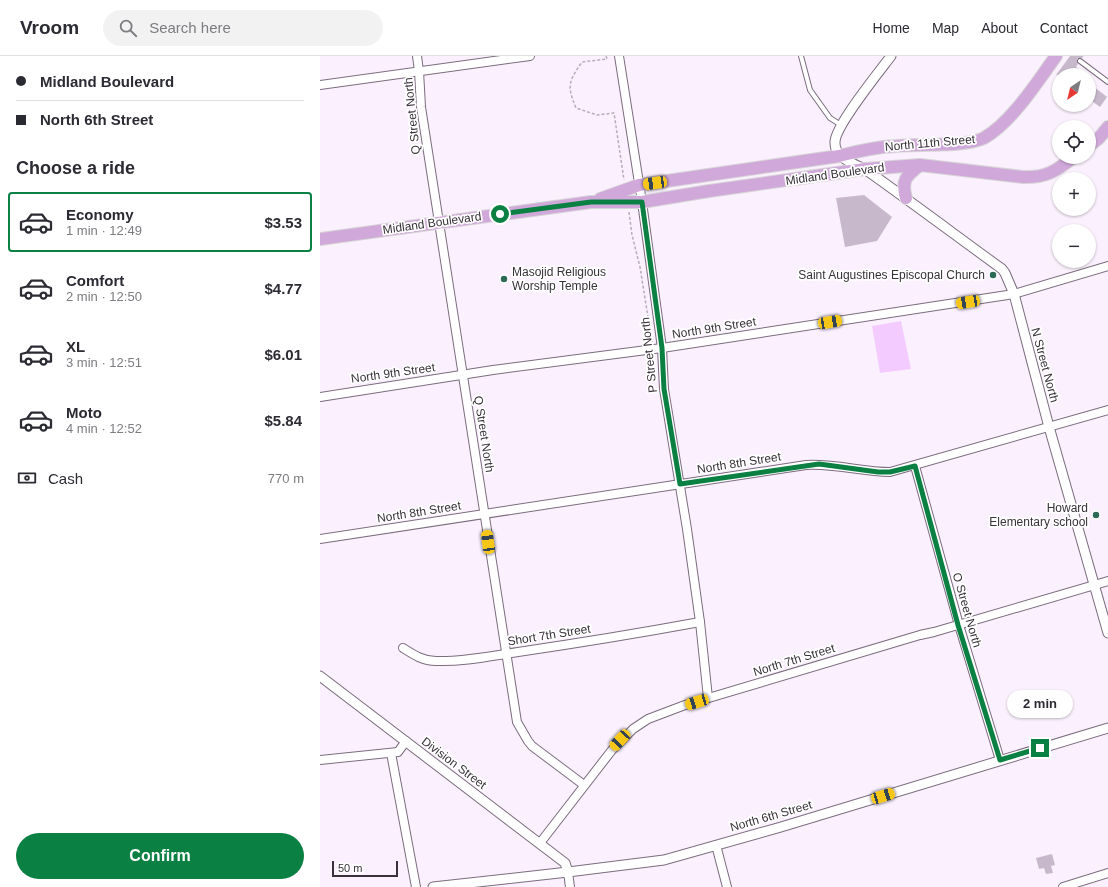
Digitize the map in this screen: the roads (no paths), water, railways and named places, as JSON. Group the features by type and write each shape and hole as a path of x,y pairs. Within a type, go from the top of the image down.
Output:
{"main road":[{"name":"North 11th Street","path":"840,156 872,148 951,144 983,138 1003,123 1026,96 1056,56"},
{"path":"1096,140 1108,127"},
{"name":"Midland Boulevard","path":"591,202 639,185 840,156"},
{"name":"Midland Boulevard","path":"320,239 591,202 642,202 709,190 865,169 920,165 1031,177 1046,175 1063,164"},
{"path":"906,198 903,187 904,181 912,171 920,165"}],"street":[{"name":"Q Street North","path":"417,56 421,107 518,726 532,746 584,785"},
{"path":"320,85 530,56"},
{"name":"P Street North","path":"620,56 662,348 664,389 680,484 700,622 708,698"},
{"path":"840,156 835,146 835,140 841,125 891,56"},
{"name":"N Street North","path":"840,156 865,169 906,198 1002,269 1005,273 1014,294 1049,427 1108,633"},
{"name":"North 9th Street","path":"320,396 662,348 1014,294 1108,266"},
{"name":"North 8th Street","path":"320,539 819,464 878,472 890,472 1108,410"},
{"name":"O Street North","path":"915,466 958,625 1000,760"},
{"name":"North 7th Street","path":"540,843 612,750 640,723 658,714 1108,581"},
{"name":"Short 7th Street","path":"404,648 416,657 423,660 436,662 506,654 700,622"},
{"name":"Division Street","path":"320,676 566,863 568,872"},
{"name":"North 6th Street","path":"433,887 664,860 1108,728"},
{"path":"320,760 398,752 406,742"},
{"path":"391,753 416,887"},
{"path":"716,845 727,887"},
{"path":"568,872 570,887"},
{"path":"1063,887 1108,873"}],"lane":[{"path":"801,56 810,90 830,118 841,125"},
{"path":"1080,61 1108,82"}],"place":[{"name":"Saint Augustines Episcopal Church","path":"993,275"},
{"name":"Masojid Religious Worship Temple","path":"504,279"},
{"name":"Howard Elementary school","path":"1096,515"}]}
